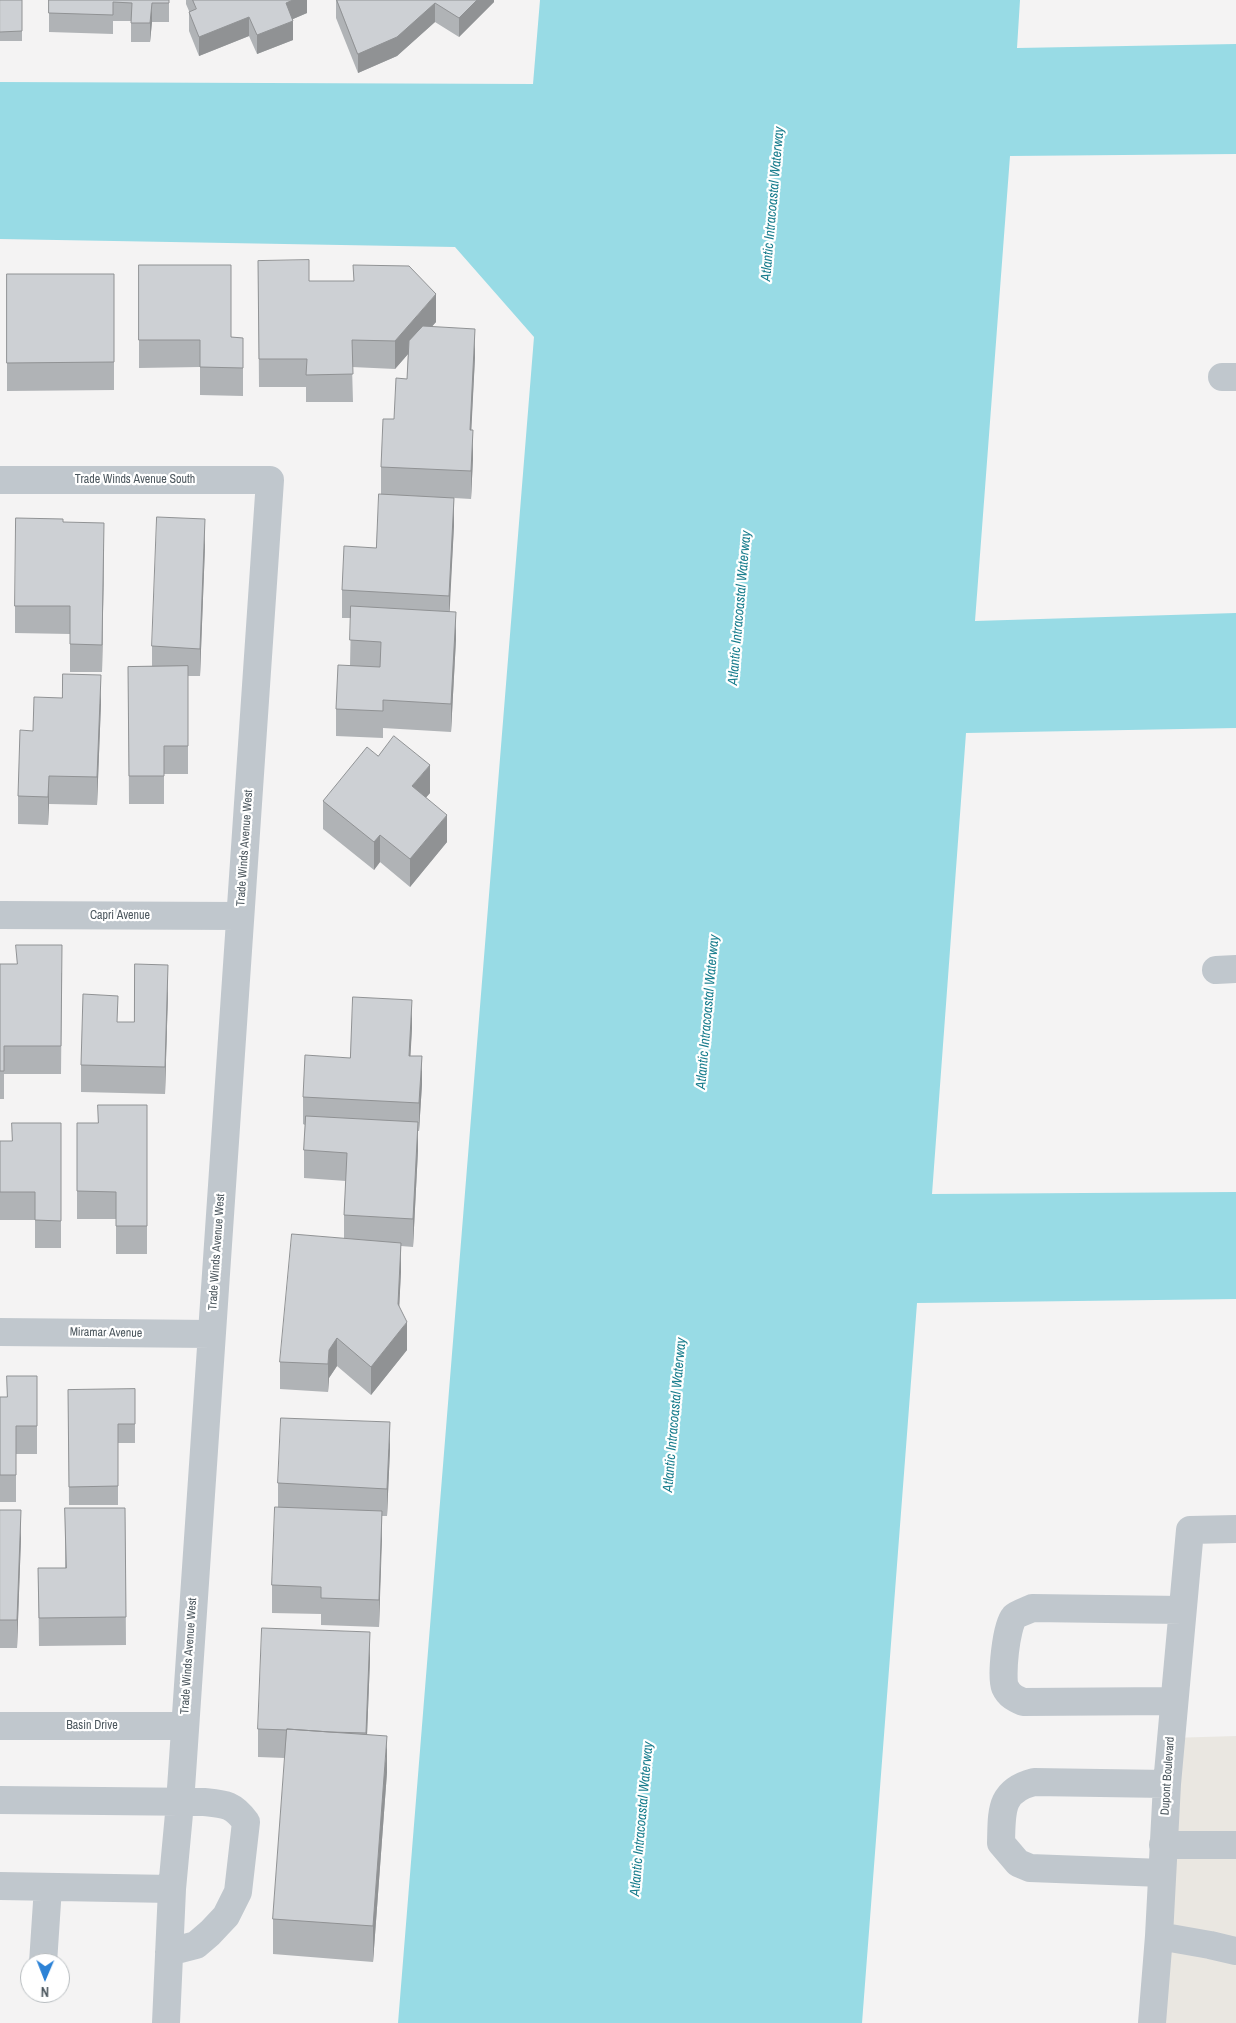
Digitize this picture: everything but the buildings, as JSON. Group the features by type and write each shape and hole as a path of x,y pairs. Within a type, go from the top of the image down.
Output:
{"street":[{"name":"Trade Winds Avenue South","path":"0,480 270,480"},
{"name":"Trade Winds Avenue West","path":"166,2023 172,1889 180,1803 270,480"},
{"name":"Capri Avenue","path":"0,916 240,916"},
{"name":"Miramar Avenue","path":"0,1332 212,1334"},
{"name":"Dupont Boulevard","path":"1152,2023 1159,1936 1167,1784 1190,1530 1236,1529"},
{"path":"1174,1701 1023,1702 1013,1698 1005,1687 1006,1646 1008,1629 1015,1616 1032,1608 1182,1610"},
{"name":"Basin Drive","path":"0,1726 184,1726"},
{"path":"1162,1873 1030,1868 1018,1863 1000,1843 1003,1810 1011,1792 1019,1786 1034,1782 1167,1784"},
{"path":"0,1800 180,1803 226,1805 238,1810 246,1822 238,1892 226,1916 210,1933 196,1945 169,1952"},
{"path":"1163,1845 1236,1845"},
{"path":"0,1886 172,1889"},
{"path":"44,1953 48,1887"},
{"path":"1159,1936 1210,1944 1236,1952"}],"shaded area":[{"path":"1236,1736 1236,2023 1150,2023 1170,1738"}],"water":[{"name":"Atlantic Intracoastal Waterway","path":"540,0 1020,0 1017,48 1236,44 1236,154 1010,156 975,621 1236,613 1236,728 966,733 932,1194 1236,1192 1236,1299 917,1303 862,2023 398,2023 534,337 455,247 0,239 0,82 533,84"}]}
